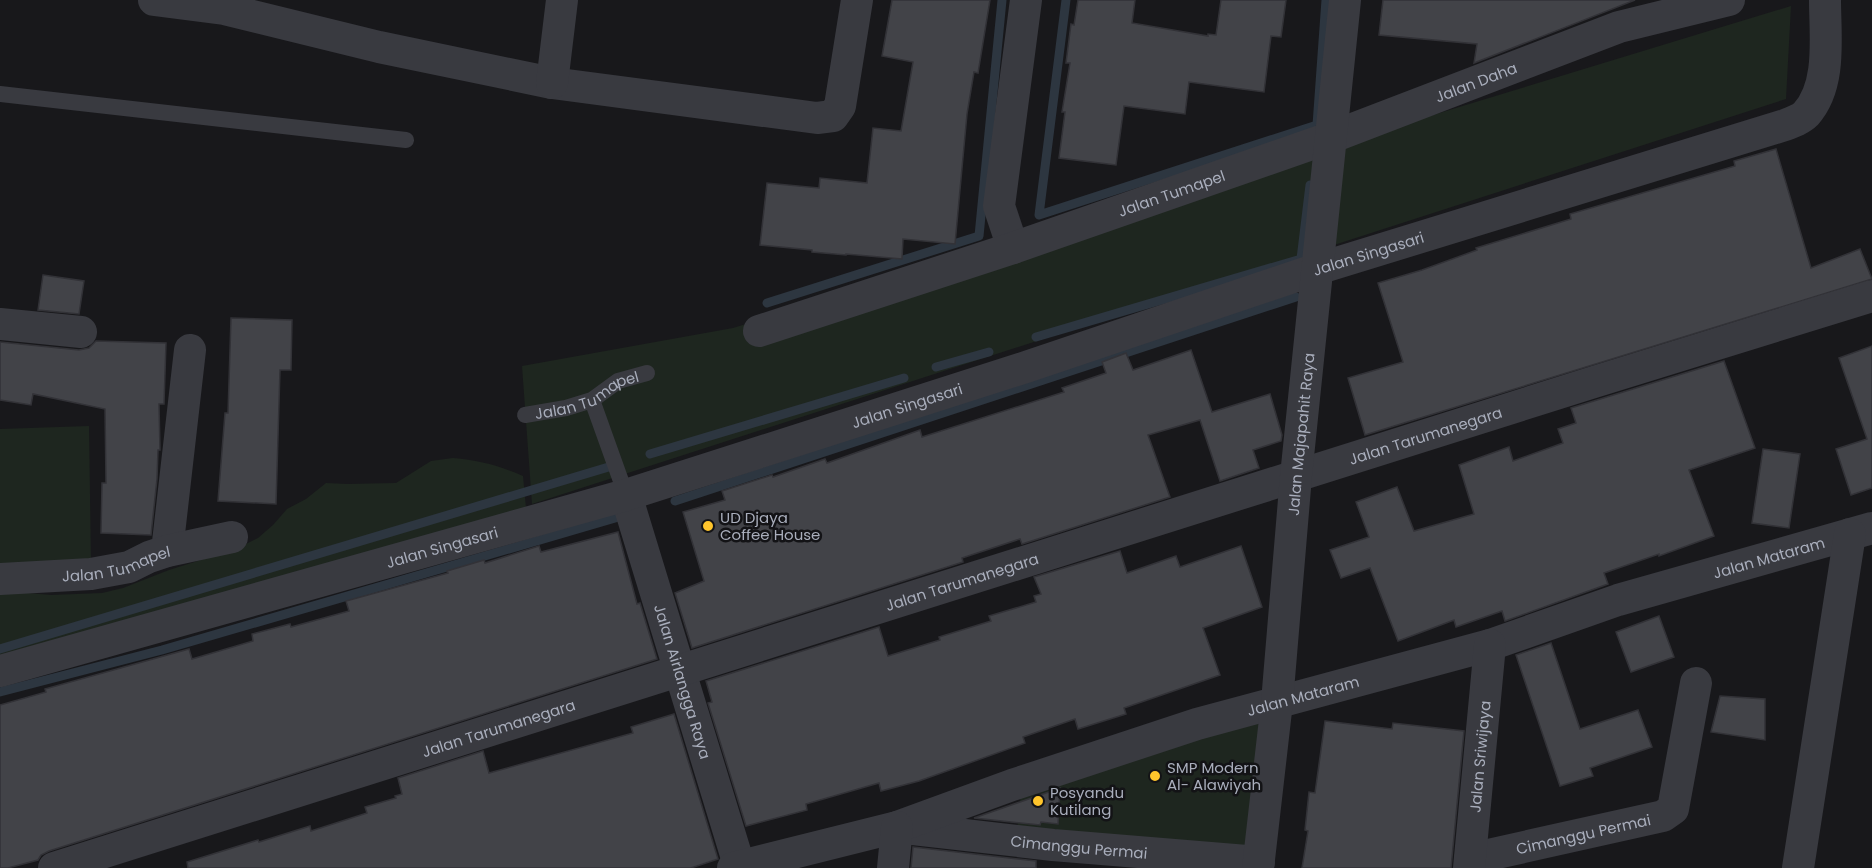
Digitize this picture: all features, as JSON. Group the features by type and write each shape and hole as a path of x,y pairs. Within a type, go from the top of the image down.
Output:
{"street":[{"path":"154,0 224,9 379,47 552,83 804,116 831,116 836,112 842,97 857,0"},
{"path":"552,83 562,0"},
{"path":"1013,248 999,206 1026,0"},
{"name":"Jalan Majapahit Raya","path":"1259,865 1345,0"},
{"name":"Jalan Daha","path":"1332,137 1622,13 1729,0"},
{"name":"Jalan Singasari","path":"0,671 626,495 1026,367 1317,269 1785,125 1805,115 1816,100 1822,82 1825,0"},
{"name":"Jalan Tumapel","path":"759,331 1013,248 1332,137"},
{"name":"Jalan Tarumanegara","path":"54,868 1872,296"},
{"path":"0,324 81,332"},
{"path":"167,551 190,350"},
{"name":"Jalan Airlangga Raya","path":"626,495 681,671 738,867"},
{"path":"1798,868 1861,531"},
{"name":"Jalan Mataram","path":"738,867 897,827 1104,754 1197,724 1490,645 1618,600 1861,531"},
{"name":"Jalan Tumapel","path":"0,579 91,574 129,567 167,551 232,537"},
{"name":"Jalan Sriwijaya","path":"1469,863 1490,645"},
{"name":"Cimanggu Permai","path":"1469,863 1663,816 1673,809 1696,683"},
{"path":"893,868 897,827"},
{"name":"Cimanggu Permai","path":"897,827 1052,857 1259,865"}],"lane":[{"path":"0,94 406,140"},
{"name":"Jalan Tumapel","path":"525,415 566,408 592,400 618,381 647,373"},
{"path":"592,400 626,495"}],"shaded area":[{"path":"1791,6 1786,99 532,504 522,366 733,328"},
{"path":"89,426 91,565 0,565 0,429"},
{"path":"453,458 489,464 523,476 526,508 0,660 0,582 27,593 51,595 102,593 123,588 169,570 236,549 258,538 287,509 306,499 326,483 396,483 431,461"},
{"path":"1260,718 1245,850 1017,831 1021,791"}],"building":[{"path":"892,0 990,0 978,73 974,72 967,114 955,244 903,239 902,259 812,252 812,250 760,245 767,183 819,188 820,178 867,183 873,128 901,131 913,62 882,56"},
{"path":"1078,0 1135,0 1132,23 1208,36 1208,34 1216,35 1221,0 1286,0 1281,37 1271,36 1264,92 1189,82 1185,114 1124,106 1116,165 1059,158 1065,112 1062,112 1070,63 1066,63 1071,24 1074,25"},
{"path":"1383,0 1635,0 1474,63 1477,44 1379,35"},
{"path":"1776,149 1811,268 1860,249 1872,279 1365,435 1348,378 1403,362 1378,283 1422,270 1477,250 1476,248 1571,219 1570,214 1735,166 1734,161"},
{"path":"43,275 84,281 79,314 38,310"},
{"path":"231,318 292,320 291,370 280,370 276,504 218,501 225,413 228,413"},
{"path":"96,341 166,343 164,404 159,404 160,450 158,450 151,535 101,533 102,483 106,483 105,409 33,394 31,405 0,400 0,342 79,350 89,348"},
{"path":"1872,346 1872,488 1851,495 1836,449 1867,439 1839,358"},
{"path":"1191,350 1212,412 1270,394 1282,435 1281,441 1253,450 1259,468 1220,481 1200,420 1148,435 1170,497 1022,544 1020,539 962,558 963,562 692,648 675,593 704,581 683,512 725,500 722,491 772,475 773,477 825,459 827,463 920,430 922,437 1064,392 1062,388 1106,373 1102,362 1126,353 1133,370"},
{"path":"1724,361 1755,448 1689,470 1714,536 1604,573 1608,584 1505,621 1502,611 1456,627 1454,620 1398,641 1370,568 1341,578 1330,550 1369,537 1356,502 1397,487 1414,531 1474,514 1459,465 1509,447 1513,461 1563,443 1558,429 1576,423 1571,408"},
{"path":"1763,449 1800,454 1789,528 1752,523"},
{"path":"618,532 637,604 640,603 657,659 49,851 41,855 38,860 0,868 0,705 46,692 45,689 189,649 192,659 253,641 252,634 290,624 291,627 349,611 346,601 448,573 447,571 484,560 485,563 539,546 541,552"},
{"path":"1241,546 1262,607 1203,628 1220,675 1124,708 1126,714 1078,729 1075,719 1023,737 1025,743 919,781 881,791 879,783 806,804 807,810 746,826 708,703 712,702 706,681 879,627 888,656 940,640 939,637 991,621 989,616 1036,602 1034,596 1041,594 1034,577 1120,551 1127,573 1176,556 1180,567"},
{"path":"1659,616 1674,657 1631,672 1616,632"},
{"path":"1551,643 1580,729 1638,710 1652,747 1590,768 1593,776 1560,786 1516,655"},
{"path":"1720,696 1765,699 1765,740 1711,732"},
{"path":"674,714 718,859 691,868 188,868 187,862 258,840 259,842 310,826 311,831 367,813 365,807 402,794 398,778 483,751 489,773 633,733 631,727"},
{"path":"1325,721 1392,729 1393,723 1464,731 1451,868 1302,868 1308,831 1305,830 1309,792 1315,793"},
{"name":"Posyandu Kutilang","path":"1060,788 1058,824 1041,822 1040,825 974,818"},
{"path":"913,847 1036,861 1036,868 911,868"}],"waterway":[{"path":"767,303 979,236 1002,0"},
{"path":"1066,0 1039,215 1317,125 1326,0"},
{"path":"1036,337 1301,259 1310,185"},
{"path":"675,501 1296,297"},
{"path":"936,367 989,352"},
{"path":"650,454 904,378"},
{"path":"0,649 612,466"},
{"path":"0,692 162,650 622,516"}],"place":[{"name":"UD Djaya Coffee House","path":"708,526"},
{"name":"SMP Modern Al- Alawiyah","path":"1155,776"},
{"name":"Posyandu Kutilang","path":"1038,801"}]}
